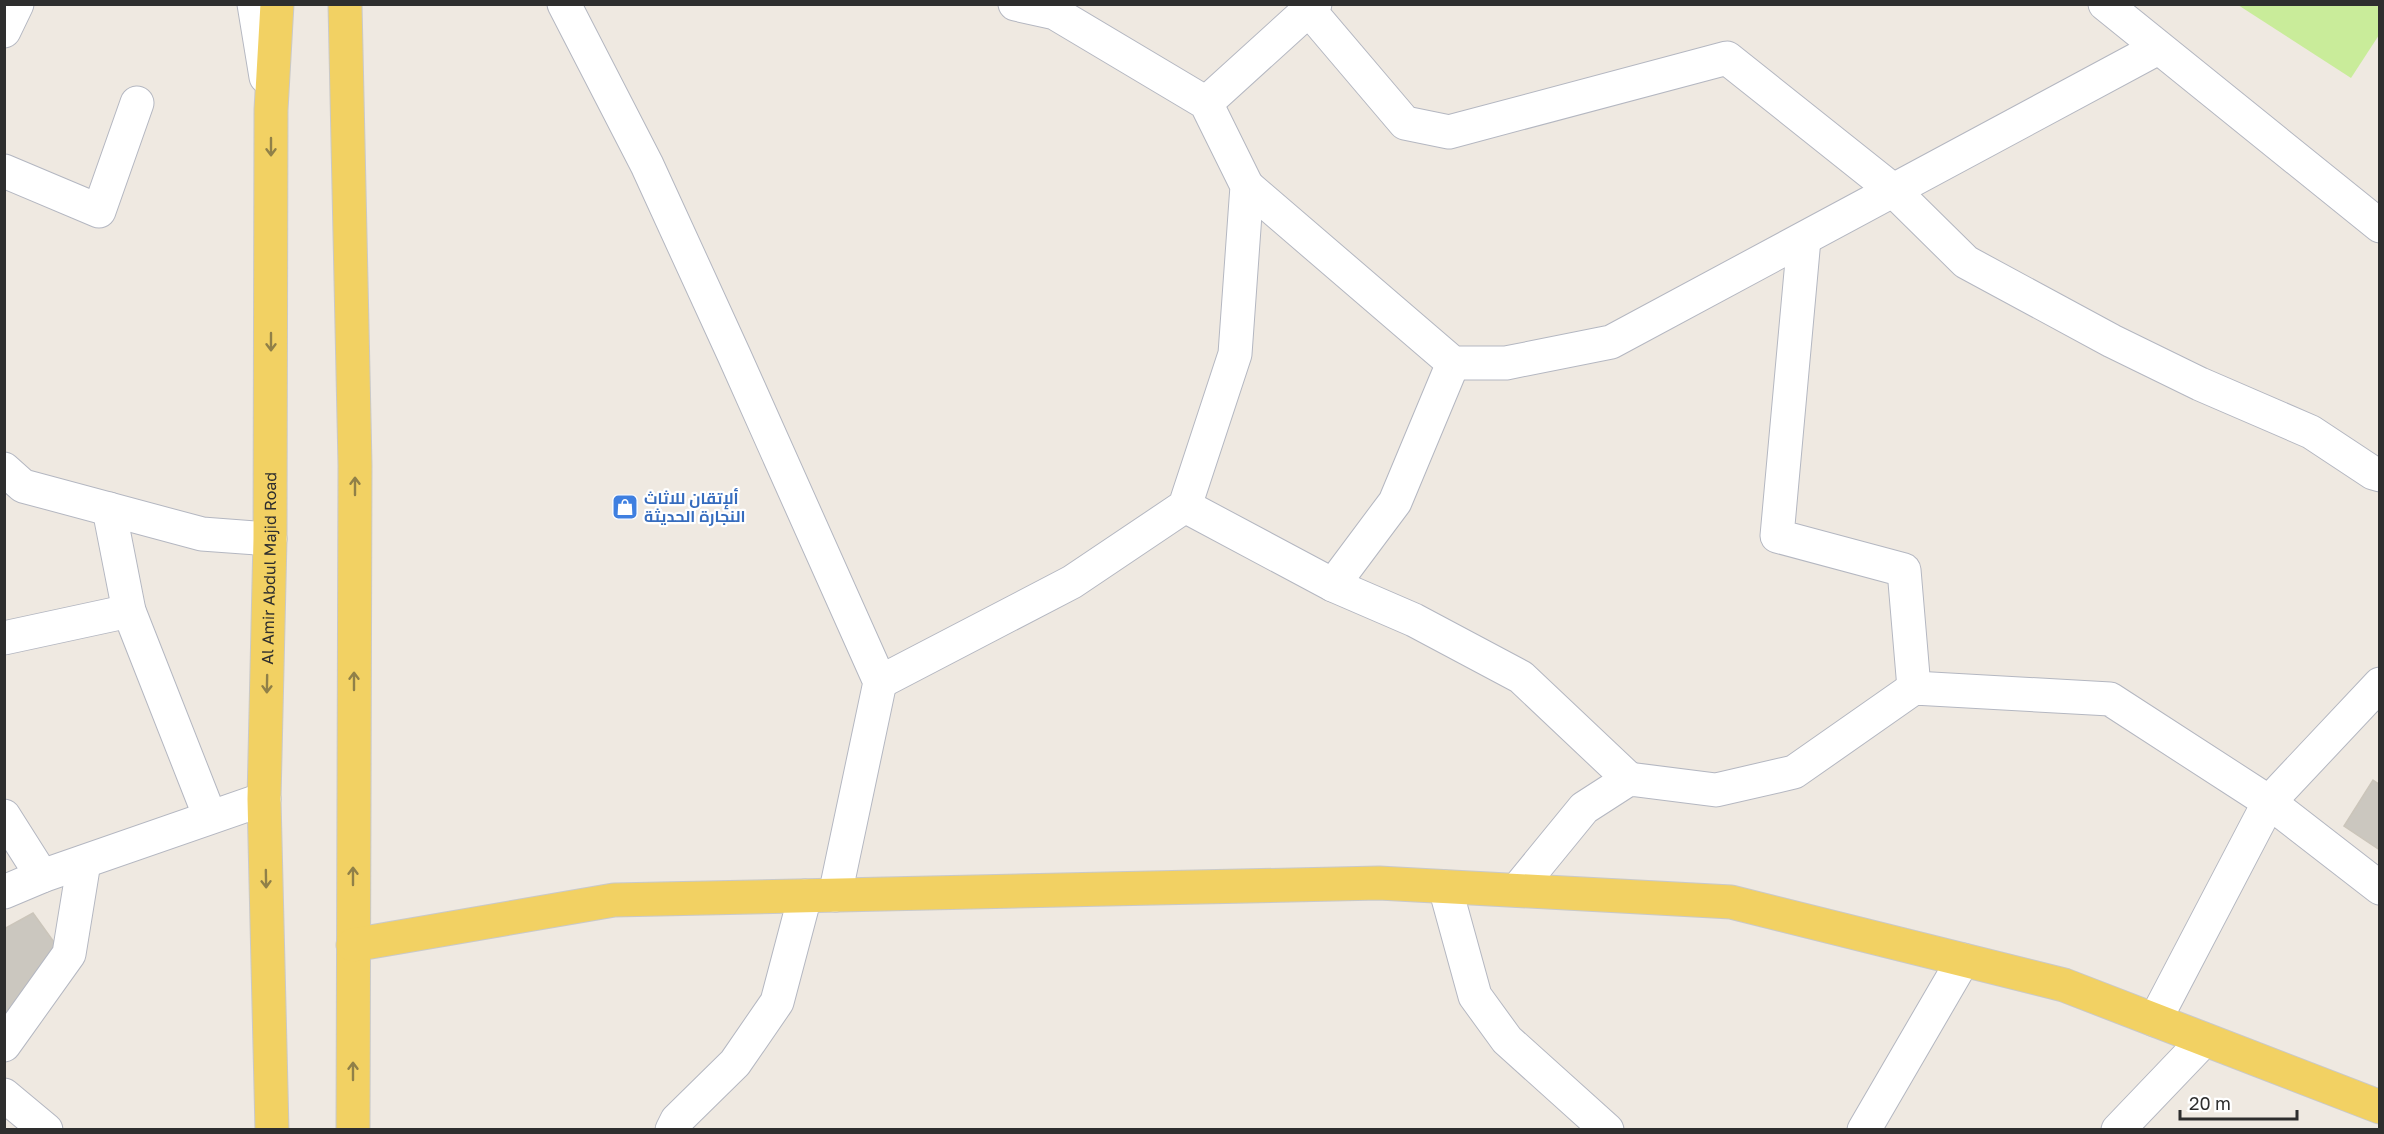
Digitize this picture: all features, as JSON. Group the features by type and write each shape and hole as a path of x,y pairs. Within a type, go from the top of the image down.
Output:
{"main road":[{"name":"Al Amir Abdul Majid Road","path":"272,1130 264,799 270,539 271,110 277,4"},
{"path":"345,4 355,465 352,1130"},
{"path":"353,945 614,900 1379,883 1731,902 2064,985 2379,1107"}],"street":[{"path":"4,31 16,4"},
{"path":"254,4 271,110"},
{"path":"347,64 358,4"},
{"path":"564,4 647,165 880,682 820,896 777,1002 735,1063 677,1120 672,1130"},
{"path":"1015,4 1053,7 1206,103 1247,186 1453,363 1506,363 1611,342 2158,48"},
{"path":"2105,4 2379,226"},
{"path":"1206,103 1312,7 1405,123 1449,132 1727,58 1894,191 1966,262 2112,341 2200,384 2311,432 2379,475"},
{"path":"4,171 99,211 137,103"},
{"path":"880,682 1072,582 1185,506 1235,354 1247,186"},
{"path":"1804,239 1777,536 1904,570 1914,688"},
{"path":"1334,585 1395,502 1453,363"},
{"path":"4,469 23,486 202,534 270,539"},
{"path":"1185,506 1334,585 1414,620 1521,677 1629,779 1716,790 1794,772 1914,688 2109,699 2269,802 2379,888"},
{"path":"109,509 129,611 210,817"},
{"path":"4,638 129,611"},
{"path":"2155,1020 2269,802 2379,684"},
{"path":"1517,890 1584,808 1629,779"},
{"path":"4,892 42,876 264,799"},
{"path":"4,816 42,876"},
{"path":"4,1045 69,954 84,862"},
{"path":"1445,887 1475,996 1507,1040 1575,1119 1607,1130"},
{"path":"1864,1130 1963,960"},
{"path":"2118,1130 2205,1040"},
{"path":"4,1095 46,1130"}],"green space":[{"path":"2238,5 2379,5 2379,35 2351,78"}],"building":[{"path":"2373,780 2380,785 2380,850 2344,826"},
{"path":"33,913 59,949 4,1035 4,929"}],"place":[{"name":"ألإتقان للاثاث النجارة الحديثة","path":"625,507"}]}
